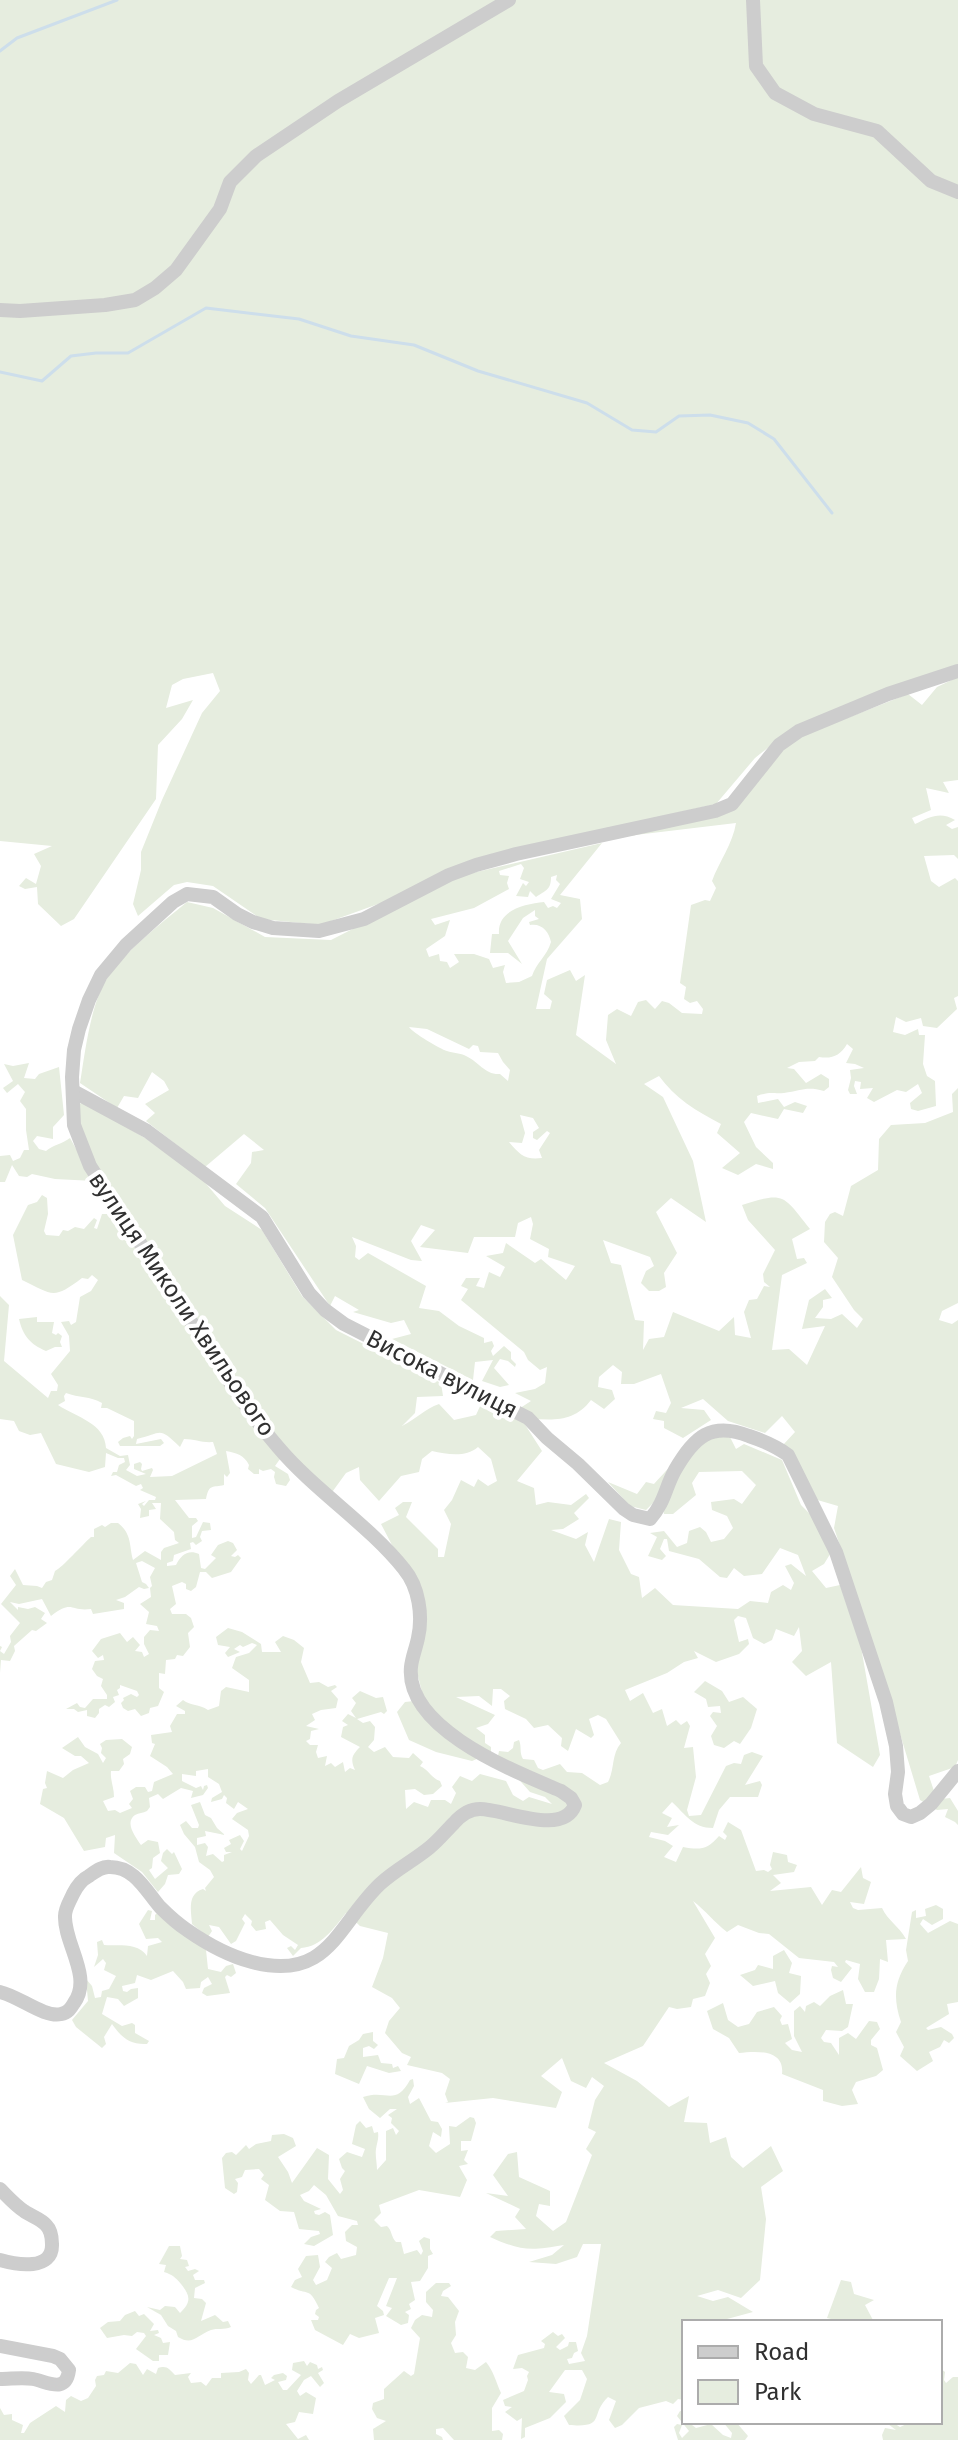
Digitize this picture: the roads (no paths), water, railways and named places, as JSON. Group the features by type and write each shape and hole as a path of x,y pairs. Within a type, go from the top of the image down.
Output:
{"street":[{"path":"0,310 105,305 135,300 155,288 176,270 220,209 230,182 256,156 338,101 509,0"},
{"path":"753,0 756,66 775,93 814,114 877,131 931,181 958,192"},
{"path":"73,1091 77,1039 89,1000 101,975 154,918 187,894 213,897 237,914 273,928 319,931 341,927 476,865 715,811 732,804 779,745 799,731 888,694 958,671"},
{"name":"Висока вулиця","path":"73,1091 147,1131 262,1217 309,1293 325,1310 344,1324 528,1418 633,1515 650,1519 661,1506 674,1473 690,1447 714,1431 727,1429 740,1432 774,1445 788,1455 836,1552 886,1702 896,1746 897,1806 903,1814 911,1817 920,1813 958,1771"},
{"name":"вулиця Миколи Хвильового","path":"0,1992 21,1999 41,2011 59,2015 67,2012 81,1993 65,1920 66,1909 82,1880 102,1867 121,1868 133,1875 160,1906 186,1929 222,1951 272,1966 290,1966 321,1954 343,1932 377,1887 397,1868 429,1848 469,1811 479,1809 543,1820 564,1818 571,1814 575,1805 561,1791 450,1735 426,1710 411,1682 412,1656 421,1622 411,1579 389,1553 280,1449 244,1404 90,1166 74,1125 73,1091"},
{"path":"0,2189 25,2212 46,2225 51,2235 52,2249 49,2257 38,2264 16,2265 0,2260"},
{"path":"0,2346 60,2359 69,2370 69,2376 61,2384 51,2385 32,2379 0,2379"}],"waterway":[{"path":"0,51 17,38 117,0"},
{"path":"0,372 42,381 71,356 128,353 206,308 299,319 351,336 414,345 478,371 587,403 632,430 656,432 679,416 710,415 748,423 774,439 832,513"}]}
